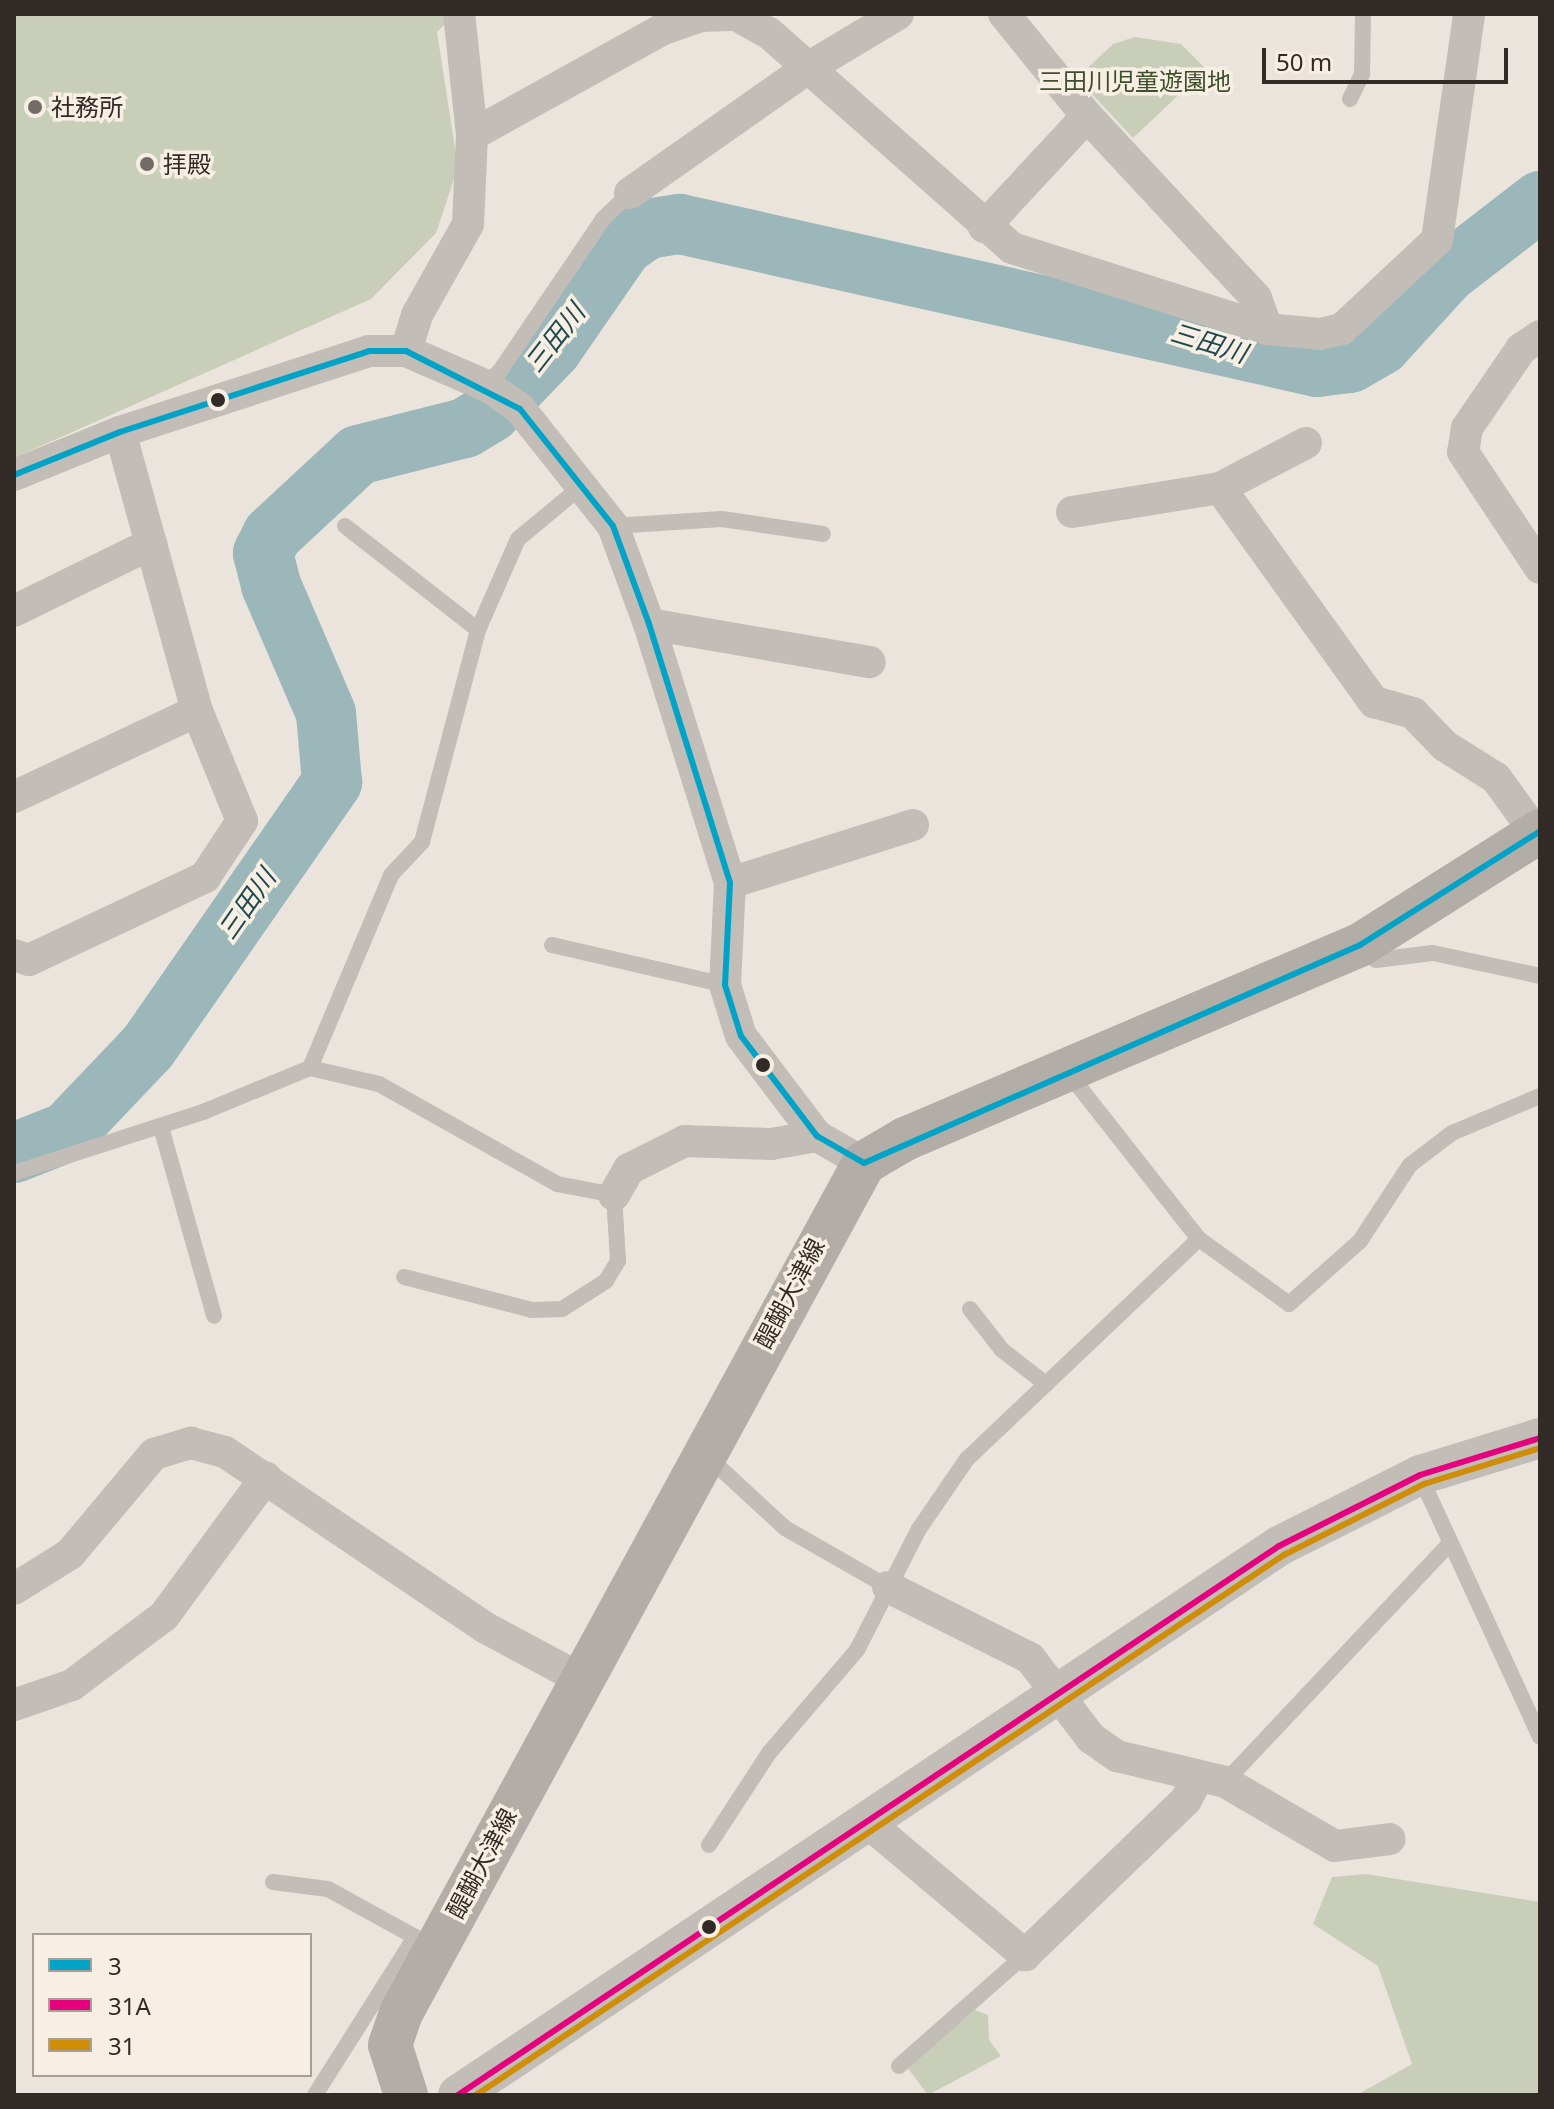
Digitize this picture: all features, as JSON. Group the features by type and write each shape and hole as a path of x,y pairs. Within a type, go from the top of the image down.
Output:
{"main road":[{"path":"864,1163 1065,1069 1360,945 1538,832"},
{"name":"醍醐大津線","path":"406,2095 390,2045 425,1943 581,1679 864,1163"}],"street":[{"path":"406,351 417,315 468,224 472,135 459,14"},
{"path":"630,193 808,68 898,14"},
{"path":"1004,14 1087,116 1256,298 1267,329"},
{"path":"472,135 663,29 700,16 736,15 808,68 984,227 1041,262 1267,329 1342,329 1437,240 1469,14"},
{"path":"984,227 1087,116"},
{"path":"1540,336 1521,349 1467,428 1463,452 1540,568"},
{"path":"14,475 120,432 369,351 406,351 502,396 584,484 613,526 649,624 730,883 725,985 741,1036 817,1136 864,1163"},
{"path":"14,955 29,960 205,877 242,821 197,711 120,432"},
{"path":"1072,512 1220,488 1306,443"},
{"path":"1220,488 1374,702 1413,713 1445,746 1496,778 1538,832"},
{"path":"14,611 151,544"},
{"path":"649,624 870,662"},
{"path":"14,797 197,711"},
{"path":"730,883 913,825"},
{"path":"614,1195 629,1169 685,1141 771,1144 817,1136"},
{"path":"458,2095 1279,1546 1420,1475 1540,1438"},
{"path":"14,1589 70,1554 154,1454 191,1443 225,1452 486,1628 581,1679"},
{"path":"14,1705 72,1685 164,1616 266,1477"},
{"path":"888,1587 1030,1658 1091,1738 1117,1756 1212,1779 1335,1846 1390,1839"},
{"path":"867,1822 1025,1955 1186,1800 1212,1779"}],"lane":[{"path":"1350,99 1362,74 1363,14"},
{"path":"502,396 603,219 630,193"},
{"path":"310,1068 391,875 422,842 478,630 518,539 584,484"},
{"path":"613,526 722,519 823,534"},
{"path":"345,526 478,630"},
{"path":"552,945 725,985"},
{"path":"1360,945 1376,960 1433,953 1540,976"},
{"path":"14,1173 161,1127 310,1068 379,1084 557,1184 614,1195 618,1261 606,1281 562,1309 532,1310 404,1277"},
{"path":"1065,1069 1199,1239 1289,1304 1360,1241 1410,1165 1452,1133 1540,1096"},
{"path":"161,1127 214,1316"},
{"path":"709,1845 769,1753 857,1650 888,1587 967,1459 1199,1239"},
{"path":"970,1309 1002,1350 1046,1384"},
{"path":"703,1453 785,1528 888,1587"},
{"path":"1420,1475 1540,1737"},
{"path":"1212,1779 1450,1543"},
{"path":"273,1882 328,1889 425,1943 315,2095"},
{"path":"899,2066 1025,1955"}],"green space":[{"path":"14,14 455,14 437,32 458,167 436,233 371,299 14,458"},
{"name":"三田川児童遊園地","path":"1135,37 1181,44 1206,69 1133,138 1077,78 1113,44"},
{"path":"1366,1874 1540,1902 1540,2095 1357,2095 1412,2064 1378,1966 1313,1924 1332,1877"},
{"path":"975,2010 988,2015 989,2040 1001,2056 928,2095 907,2067"}],"waterway":[{"name":"三田川","path":"14,1153 67,1132 148,1047 332,782 326,713 271,585 263,553 272,535 358,455 465,428 490,413 552,349 623,246 647,229 680,224 1317,367 1350,363 1381,345 1447,273 1540,201"}],"transit line":[{"name":"3","path":"14,475 120,432 369,351 406,351 520,409 613,526 649,624 730,883 725,985 741,1036 817,1136 864,1163"},
{"name":"3","path":"864,1163 1360,945 1540,831"},
{"name":"31A","path":"458,2095 1279,1546 1420,1475 1540,1438"},
{"name":"31","path":"476,2095 1284,1555 1424,1484 1540,1448"}],"place":[{"name":"社務所","path":"35,107"},
{"name":"拝殿","path":"147,164"}]}
